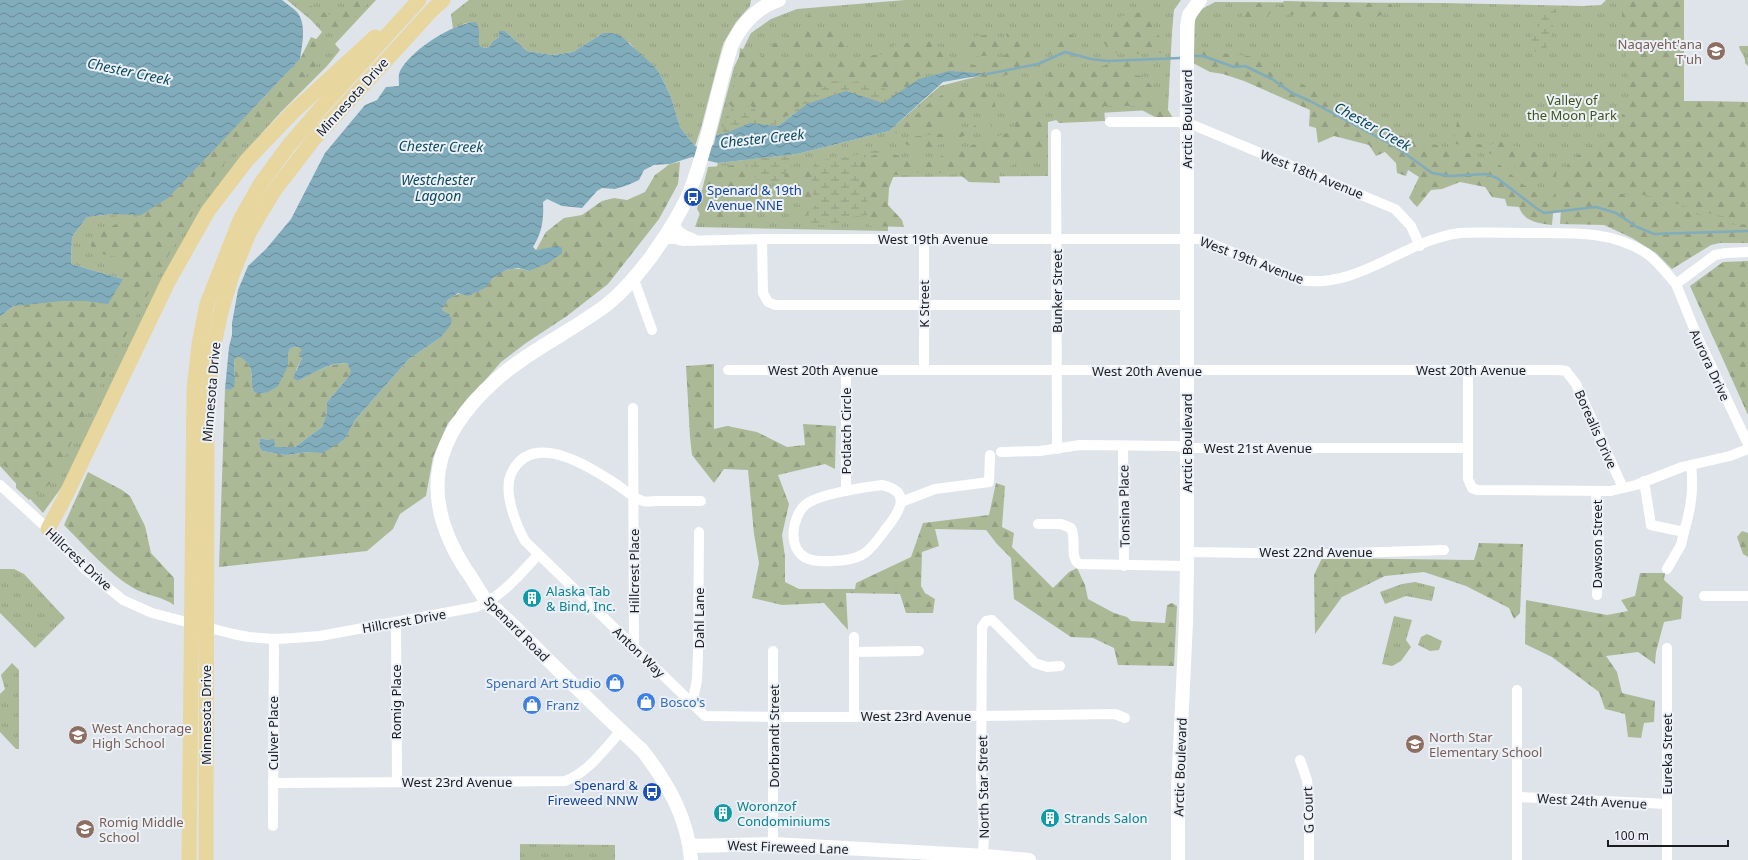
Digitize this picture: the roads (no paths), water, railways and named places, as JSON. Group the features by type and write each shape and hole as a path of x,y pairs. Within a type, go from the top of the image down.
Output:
{"main road":[{"path":"48,529 168,282 208,211 246,160 293,112 418,0"},
{"name":"Minnesota Drive","path":"189,860 194,389 199,344 207,304 240,220 261,183 320,109 418,0"},
{"name":"Minnesota Drive","path":"206,860 207,420 212,354 221,312 232,275 249,233 274,190 314,139 432,10 443,0"},
{"name":"Spenard Road","path":"691,860 690,846 679,811 666,783 642,750 488,603 454,550 443,522 438,494 439,467 445,444 470,407 495,380 526,356 605,306 651,258 674,221 693,182 705,146 728,56 738,32 765,6 779,0"},
{"name":"Arctic Boulevard","path":"1178,860 1178,790 1186,622 1187,559 1188,15 1200,0"},
{"name":"West Fireweed Lane","path":"690,846 773,844 1029,860"}],"street":[{"path":"1110,122 1187,122"},
{"name":"West 18th Avenue","path":"1187,122 1395,209 1411,226 1420,246"},
{"name":"Bunker Street","path":"1056,134 1057,449"},
{"name":"West 19th Avenue","path":"674,221 675,226 680,232 696,239"},
{"name":"West 19th Avenue","path":"661,241 672,238 683,241 696,239 1187,238 1200,239 1300,280 1314,282 1341,279 1442,237 1460,233 1573,233 1596,234 1632,245 1648,254 1676,284"},
{"path":"762,239 763,293 768,302 775,306 1187,305"},
{"name":"K Street","path":"924,239 924,370"},
{"path":"1676,284 1715,255 1748,252"},
{"path":"634,277 652,330"},
{"name":"Aurora Drive","path":"1676,284 1697,336 1748,444"},
{"name":"West 20th Avenue","path":"728,370 1566,371"},
{"name":"Potlatch Circle","path":"846,370 846,491"},
{"path":"1468,370 1468,479 1472,488 1484,491 1596,492 1623,488 1691,465 1730,456 1748,449"},
{"name":"Borealis Drive","path":"1566,371 1576,384 1623,488"},
{"name":"Hillcrest Place","path":"633,408 634,647"},
{"name":"West 21st Avenue","path":"1001,452 1057,449 1080,445 1176,446 1187,448 1468,448"},
{"name":"Tonsina Place","path":"1123,446 1124,566"},
{"path":"538,555 525,541 521,534 509,495 509,481 514,469 520,461 530,454 538,452 560,454 601,475 642,501 701,501"},
{"path":"901,502 935,489 989,482 990,455"},
{"path":"1667,569 1681,545 1690,512 1693,484 1691,465"},
{"path":"1644,481 1651,525 1684,532"},
{"name":"Hillcrest Drive","path":"0,485 48,529 85,569 123,600 152,613 249,637 274,639 320,636 476,607 488,603 498,596 538,555"},
{"path":"876,486 886,486 895,491 901,502 898,513 882,536 861,555 842,560 814,560 804,557 796,548 794,538 794,525 799,512 806,504 814,500 846,491 876,486"},
{"name":"Dawson Street","path":"1596,492 1598,541 1597,595"},
{"name":"West 22nd Avenue","path":"1038,524 1061,524 1071,528 1074,537 1074,555 1077,563 1083,565 1124,566 1187,559 1444,550"},
{"name":"Dahl Lane","path":"692,704 697,680 699,532"},
{"name":"Anton Way","path":"538,555 705,716"},
{"path":"1704,596 1748,596"},
{"name":"North Star Street","path":"983,856 982,627 986,621 992,620 1035,663 1047,667 1060,666"},
{"name":"Romig Place","path":"396,622 397,781"},
{"path":"854,637 854,717"},
{"name":"Culver Place","path":"273,826 274,639"},
{"name":"Eureka Street","path":"1667,648 1667,860"},
{"name":"Dorbrandt Street","path":"773,651 773,844"},
{"path":"854,652 919,651"},
{"path":"1517,690 1517,860"},
{"name":"West 23rd Avenue","path":"705,716 854,717 885,715 982,716 1115,714 1125,718"},
{"name":"West 23rd Avenue","path":"273,783 565,781 574,778 584,770 621,731"},
{"name":"G Court","path":"1300,760 1308,780 1309,860"},
{"name":"West 24th Avenue","path":"1518,798 1667,804"}],"water":[{"path":"0,0 282,0 297,12 302,22 303,41 300,59 168,198 141,215 114,214 87,217 72,237 71,264 123,279 108,304 86,301 62,301 13,306 0,317"},
{"name":"Westchester Lagoon","path":"476,22 479,29 479,45 484,48 489,47 493,41 499,37 499,31 505,31 527,51 553,55 573,52 603,33 612,33 621,36 655,67 660,74 671,97 680,127 695,146 709,149 714,144 716,135 726,133 750,123 778,126 807,104 846,91 883,103 919,79 949,71 989,74 943,82 889,131 797,154 718,163 692,157 670,164 654,165 644,170 639,180 628,185 615,189 602,188 597,191 582,208 562,206 547,199 543,202 542,226 533,247 536,250 558,246 562,248 562,253 550,262 529,271 518,268 506,270 493,278 485,288 468,296 458,293 448,300 442,309 449,314 452,320 450,326 440,338 409,359 355,420 345,439 323,453 310,452 285,455 262,451 259,446 260,438 268,440 274,439 275,447 295,447 322,427 327,413 327,402 349,376 351,371 347,363 334,364 298,381 293,378 302,358 299,353 302,350 299,347 290,348 288,354 288,366 278,386 268,392 257,394 253,391 250,367 244,359 238,356 234,360 234,387 229,390 225,389 229,347 232,335 232,323 238,290 248,266 266,249 291,219 325,153 365,105 377,100 386,87 399,86 400,71 405,63 423,47 445,32 456,27"}],"waterway":[{"name":"Chester Creek","path":"987,74 1038,64 1065,52 1091,59 1108,61 1180,58"},
{"name":"Chester Creek","path":"1194,56 1203,56 1234,67 1245,66 1272,79 1292,93 1396,147 1432,173 1450,176 1486,174 1497,178 1544,213 1596,207 1616,213 1637,227 1654,234 1748,231"}],"place":[{"name":"Naqayeht'ana T'uh","path":"1716,51"},
{"name":"Spenard & 19th Avenue NNE","path":"693,197"},
{"name":"Alaska Tab & Bind, Inc.","path":"532,598"},
{"name":"Spenard Art Studio","path":"615,683"},
{"name":"Bosco's","path":"646,702"},
{"name":"Franz","path":"532,705"},
{"name":"West Anchorage High School","path":"78,735"},
{"name":"North Star Elementary School","path":"1415,744"},
{"name":"Spenard & Fireweed NNW","path":"652,792"},
{"name":"Woronzof Condominiums","path":"723,813"},
{"name":"Strands Salon","path":"1050,818"},
{"name":"Romig Middle School","path":"85,829"}],"park label":[{"name":"Valley of the Moon Park","path":"1572,108"}]}
